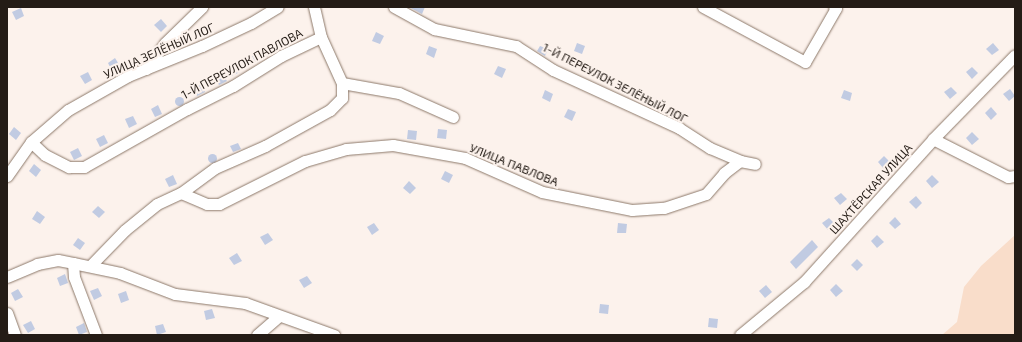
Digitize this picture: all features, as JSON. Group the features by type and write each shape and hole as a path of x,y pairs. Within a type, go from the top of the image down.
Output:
{"street":[{"path":"146,69 165,43 202,7"},
{"name":"УЛИЦА ЗЕЛЁНЫЙ ЛОГ","path":"7,176 31,142 68,110 146,69 252,23 278,7"},
{"path":"314,7 321,37"},
{"name":"1-Й ПЕРЕУЛОК ЗЕЛЁНЫЙ ЛОГ","path":"394,7 434,28 516,46 553,70 678,128 710,148 740,162 755,164"},
{"path":"703,7 806,62 836,8 834,7"},
{"name":"1-Й ПЕРЕУЛОК ПАВЛОВА","path":"31,142 45,155 69,167 84,167 187,109 234,86 282,56 321,37 342,83"},
{"name":"ШАХТЁРСКАЯ УЛИЦА","path":"740,335 804,282 933,139 1015,55"},
{"path":"90,266 125,230 157,204 181,194 215,168 265,146 330,110 342,98 342,83 399,93 453,117"},
{"path":"933,139 1008,177 1015,176"},
{"name":"УЛИЦА ПАВЛОВА","path":"181,194 207,204 219,204 305,161 346,149 392,145 465,158 542,192 580,202 638,210 664,208 706,194 724,173 740,162"},
{"path":"7,277 37,264 58,260 73,262 120,273 175,294 244,303 334,335"},
{"path":"73,262 74,276 96,335"},
{"path":"7,313 15,335"},
{"path":"257,335 279,316"}],"shaded area":[{"path":"1015,235 1015,335 942,335 957,322 964,287 981,266"}],"building":[{"path":"409,7 425,7 422,14"},
{"path":"21,8 24,16 16,20 12,12"},
{"path":"161,19 167,26 161,32 154,25"},
{"path":"376,32 384,36 380,44 372,41"},
{"path":"577,43 585,46 582,54 574,51"},
{"path":"993,43 999,50 992,55 986,49"},
{"path":"429,46 437,49 434,58 426,54"},
{"path":"540,46 548,49 545,56 537,51"},
{"path":"260,52 264,59 256,63 252,56"},
{"path":"115,58 120,66 112,71 108,63"},
{"path":"236,64 240,72 232,76 228,68"},
{"path":"498,66 506,69 502,78 494,74"},
{"path":"972,67 978,73 972,79 966,72"},
{"path":"88,72 92,80 85,84 80,76"},
{"path":"224,76 227,81 219,85 216,80"},
{"path":"201,84 205,92 197,96 193,88"},
{"path":"951,87 957,93 950,99 944,92"},
{"path":"1010,89 1015,96 1009,101 1003,94"},
{"path":"545,90 553,94 550,102 542,98"},
{"path":"844,90 852,93 850,101 841,98"},
{"path":"179,96 184,101 179,106 174,101"},
{"path":"158,105 162,114 155,117 151,109"},
{"path":"991,107 997,114 991,120 985,113"},
{"path":"568,109 576,112 572,121 564,117"},
{"path":"133,116 137,124 129,128 125,119"},
{"path":"14,127 21,133 16,140 9,134"},
{"path":"438,129 447,130 446,139 437,138"},
{"path":"408,130 417,131 416,140 407,139"},
{"path":"972,132 979,139 972,145 966,138"},
{"path":"104,135 108,143 100,147 96,139"},
{"path":"238,143 241,149 233,152 230,146"},
{"path":"78,148 82,156 74,160 70,152"},
{"path":"210,154 214,154 216,158 214,162 210,162 208,160 208,156"},
{"path":"884,156 891,163 884,169 878,162"},
{"path":"34,164 41,170 36,177 29,171"},
{"path":"445,171 453,175 449,183 441,179"},
{"path":"173,175 177,184 169,187 165,179"},
{"path":"932,175 939,182 932,188 926,181"},
{"path":"409,181 416,188 410,194 403,188"},
{"path":"841,193 847,199 840,205 834,198"},
{"path":"916,196 922,203 916,209 909,202"},
{"path":"98,206 105,212 99,218 92,212"},
{"path":"37,211 45,217 40,224 32,219"},
{"path":"895,217 901,224 895,229 889,223"},
{"path":"829,218 835,224 828,230 822,223"},
{"path":"374,223 379,230 372,235 367,227"},
{"path":"618,223 627,224 626,233 617,233"},
{"path":"268,233 273,240 265,245 260,237"},
{"path":"877,235 884,242 877,248 871,241"},
{"path":"78,238 85,243 80,250 73,245"},
{"path":"812,240 818,247 796,269 790,262"},
{"path":"237,253 242,261 234,265 229,258"},
{"path":"857,259 863,265 857,271 851,265"},
{"path":"65,274 68,283 60,286 57,278"},
{"path":"307,276 312,283 304,288 299,280"},
{"path":"836,284 843,291 836,297 830,290"},
{"path":"766,285 772,292 765,298 759,291"},
{"path":"98,288 102,296 94,300 90,291"},
{"path":"18,289 23,297 15,301 11,293"},
{"path":"126,291 129,300 121,303 118,294"},
{"path":"600,304 609,305 608,314 599,313"},
{"path":"212,309 215,318 206,320 204,311"},
{"path":"709,318 718,319 717,328 708,327"},
{"path":"31,321 35,329 28,333 23,325"},
{"path":"84,323 87,332 79,335 76,327"},
{"path":"163,324 166,332 157,335 155,326"}]}
